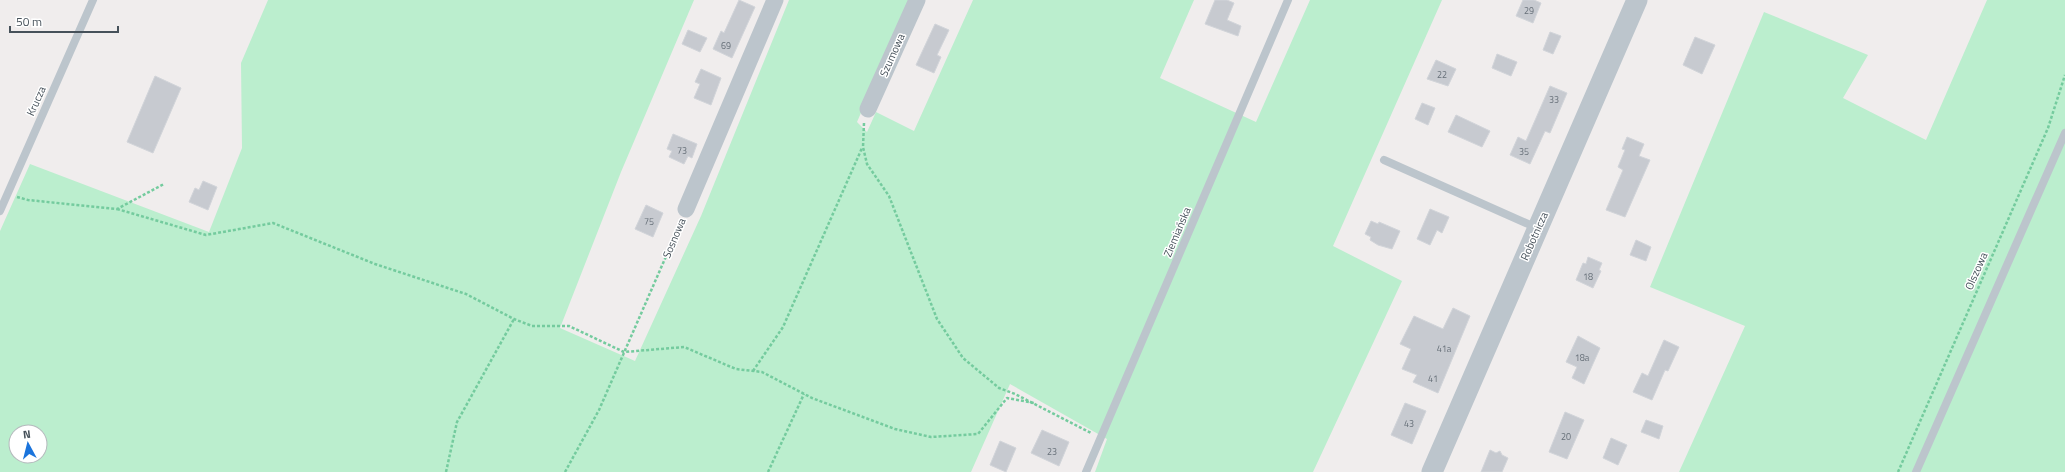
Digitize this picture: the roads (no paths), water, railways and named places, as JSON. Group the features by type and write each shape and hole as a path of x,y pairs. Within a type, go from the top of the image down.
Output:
{"street":[{"name":"Sosnowa","path":"686,209 775,0"},
{"name":"Szumowa","path":"868,109 916,0"},
{"name":"Robotnicza","path":"1432,472 1637,0"}],"lane":[{"name":"Krucza","path":"0,210 93,0"},
{"name":"Ziemiańska","path":"1086,472 1288,0"},
{"path":"1916,472 2065,134"},
{"path":"1384,160 1538,228"}]}
